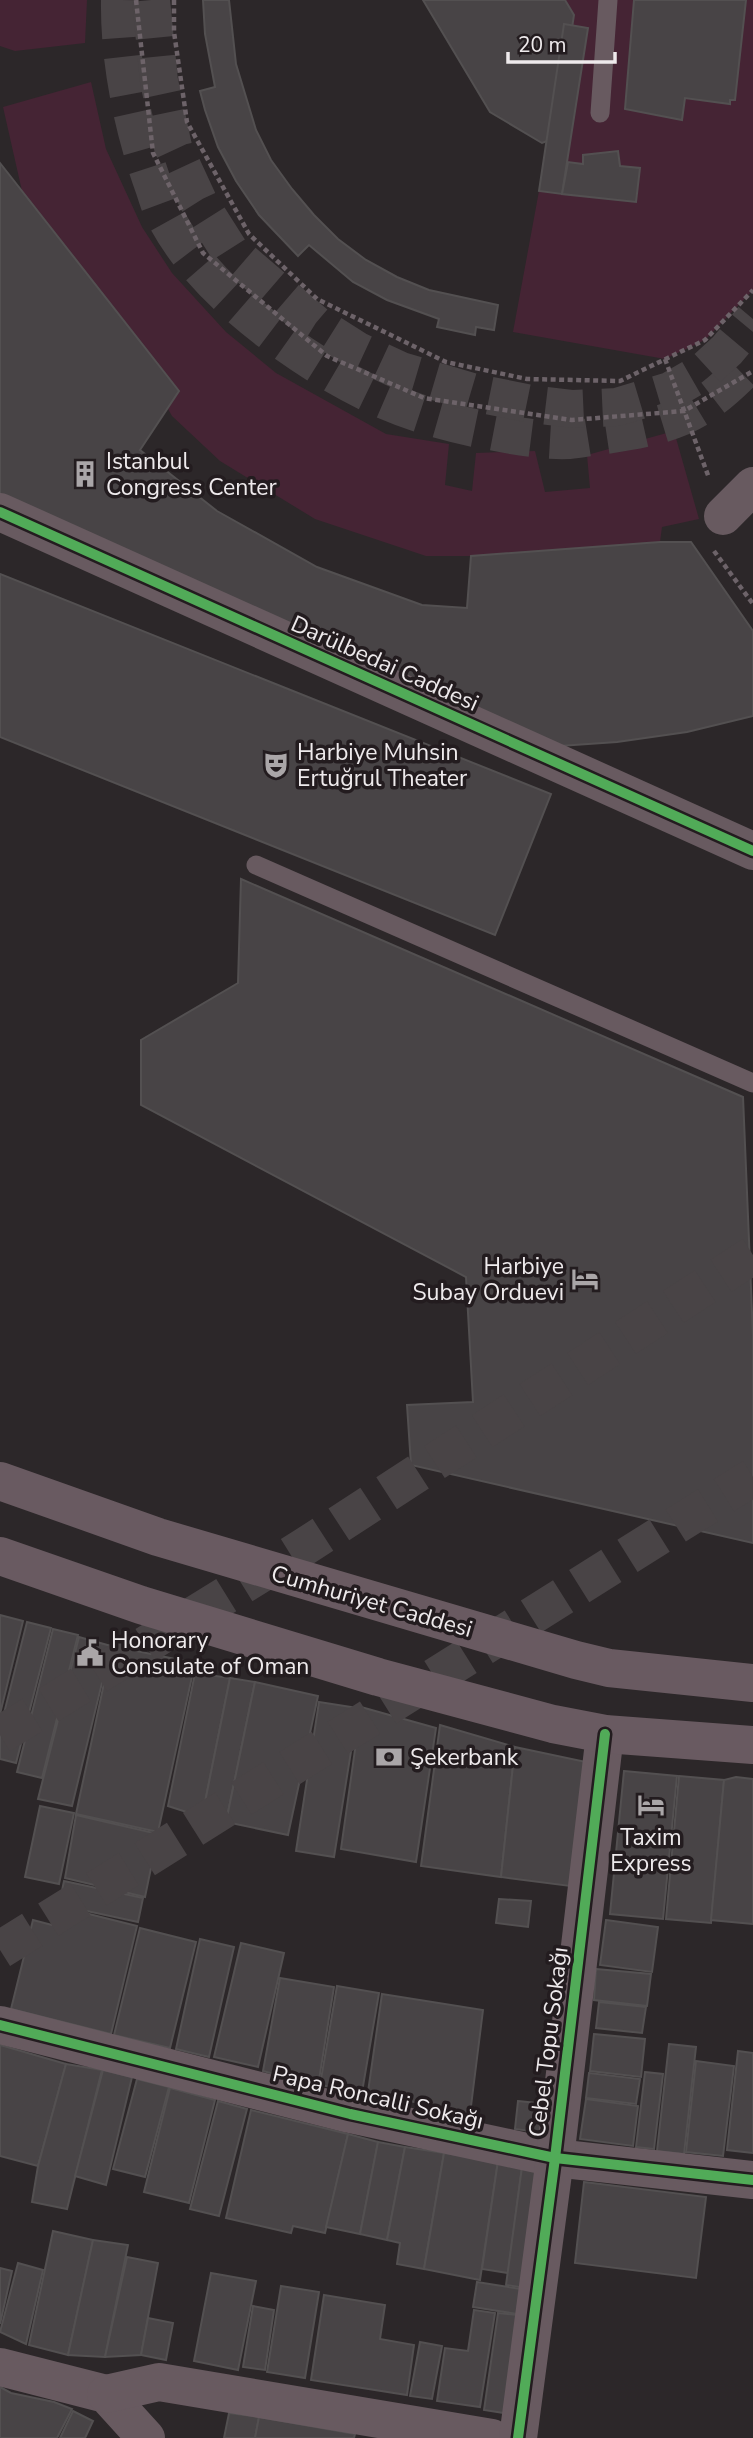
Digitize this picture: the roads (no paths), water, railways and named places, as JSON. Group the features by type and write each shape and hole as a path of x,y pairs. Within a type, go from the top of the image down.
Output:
{"main road":[{"name":"Cumhuriyet Caddesi","path":"0,1481 158,1537 576,1660 609,1668 753,1683"},
{"path":"0,1556 141,1605 378,1677 554,1724 605,1734 753,1745"}],"street":[{"path":"715,529 753,486"},
{"name":"Darülbedai Caddesi","path":"0,512 753,851"},
{"name":"Cebel Topu Sokağı","path":"518,2438 555,2158 605,1734"},
{"name":"Papa Roncalli Sokağı","path":"0,2025 350,2114 555,2158 753,2180"},
{"path":"0,2367 106,2394 159,2382 492,2438"},
{"path":"106,2394 146,2438"}],"lane":[{"path":"600,113 608,0"},
{"path":"256,865 753,1083"}],"tunnel":[{"path":"120,0 122,47 129,95 146,165 165,216 188,252 231,299 280,339 354,386 405,408 460,425 549,440 569,440 635,430 683,416 711,399 753,361"},
{"path":"151,0 159,81 173,147 198,201 229,250 315,324 358,351 401,371 472,392 573,409 617,407 670,391 703,372 727,350 753,319"},
{"path":"0,1735 304,1547 753,1255"},
{"path":"0,1950 753,1477"}],"place":[{"name":"Istanbul Congress Center","path":"85,474"},
{"name":"Harbiye Muhsin Ertuğrul Theater","path":"276,765"},
{"name":"Harbiye Subay Orduevi","path":"585,1279"},
{"name":"Honorary Consulate of Oman","path":"90,1653"},
{"name":"Şekerbank","path":"389,1757"},
{"name":"Taxim Express","path":"651,1805"}]}
